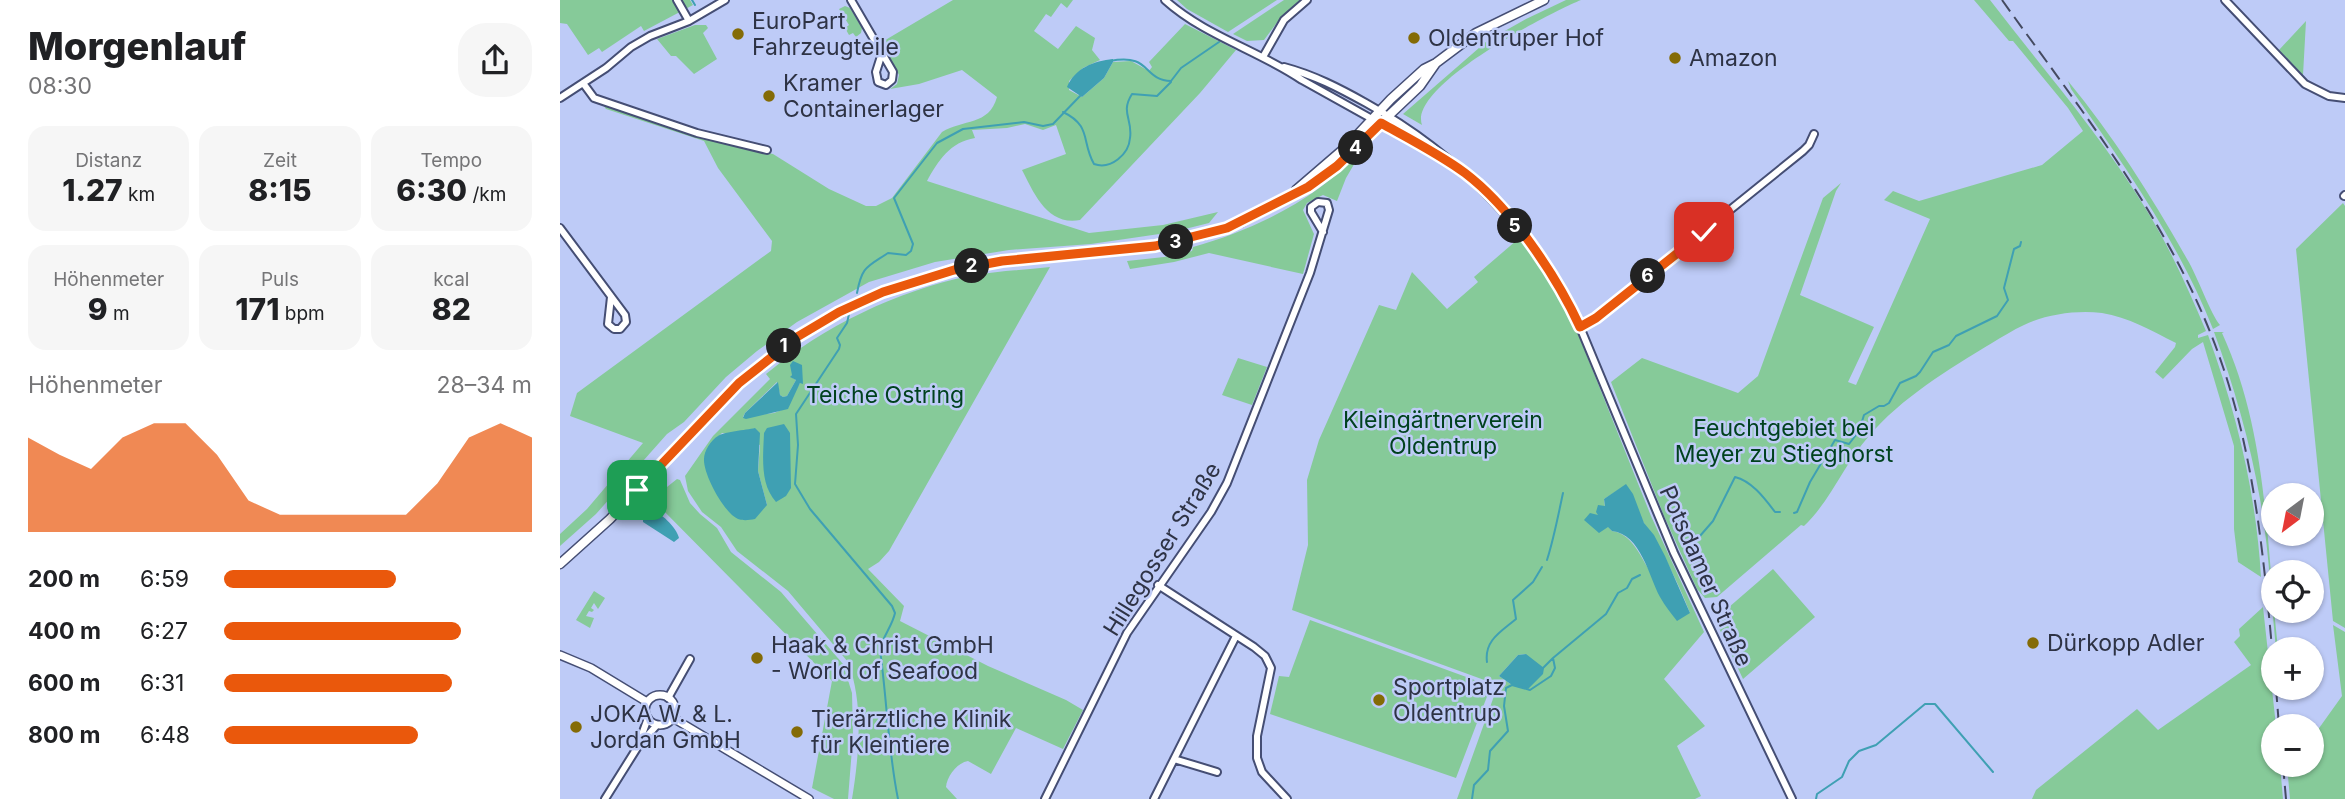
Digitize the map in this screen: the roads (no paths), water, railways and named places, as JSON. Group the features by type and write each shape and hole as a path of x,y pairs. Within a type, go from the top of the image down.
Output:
{"main road":[{"path":"560,564 610,519 739,383 797,337 839,312 883,292 954,270 1002,261 1131,250 1191,238 1242,222 1293,193 1377,121 1410,81 1424,69 1476,33 1544,0"}],"street":[{"path":"677,0 688,21"},
{"path":"560,98 650,36 688,21 725,0"},
{"path":"851,0 882,53 893,72 892,80 886,85 878,82 876,78 882,53"},
{"path":"1165,0 1198,25 1284,67"},
{"path":"1263,57 1280,26 1307,0"},
{"path":"2225,0 2305,84 2329,96 2345,98"},
{"name":"Potsdamer Straße","path":"1284,67 1319,78 1385,113 1422,137 1478,184 1523,235 1558,285 1580,327 1674,553 1792,799"},
{"name":"Potsdamer Straße","path":"1284,67 1302,80 1450,162"},
{"path":"583,83 594,98 697,133 767,150"},
{"path":"1580,327 1596,318 1803,151 1814,134"},
{"name":"Hillegosser Straße","path":"1045,799 1127,633 1211,512 1233,470 1310,273 1323,232 1329,210 1327,203 1322,201 1314,204 1311,212 1323,232"},
{"path":"560,228 625,315 626,322 620,329 614,329 608,324 611,297"},
{"path":"1158,585 1261,652 1268,660 1271,668 1256,752 1262,772 1287,799"},
{"path":"1154,799 1236,636"},
{"path":"560,655 591,668 647,702"},
{"path":"668,698 690,659"},
{"path":"605,799 637,748 657,725 673,718 675,707 668,698 657,696 647,702 645,713 657,725"},
{"path":"637,748 648,718"},
{"path":"673,718 809,799"},
{"path":"1174,759 1217,772"}],"waterway":[{"path":"692,0 695,5"},
{"path":"1110,61 1133,61 1162,80 1171,81 1181,68 1219,42"},
{"path":"1063,112 1072,117 1082,129 1094,164 1107,165 1123,155 1129,144 1127,106 1132,94 1157,96 1171,82"},
{"path":"857,293 863,272 870,265 888,253 906,255 911,251 913,244 894,198 937,143 963,129 1024,122 1043,126 1053,124 1080,96"},
{"path":"1794,513 1797,512 1810,482 1835,440 1849,444 1859,431 1864,415 1889,403 1900,383 1916,376 1933,352 1949,345 1956,336 1997,316 2008,300 2004,288 2014,249 2020,246 2021,242"},
{"path":"849,314 847,323 837,338 839,349 796,414 798,445 795,484 810,509 892,606 895,613 880,650 898,799"},
{"path":"1686,552 1713,521 1735,477 1752,486 1775,512 1780,512"},
{"path":"1547,560 1563,493"},
{"path":"1487,662 1491,642 1516,619 1513,600 1533,582 1542,567"},
{"path":"1512,685 1530,690 1551,676 1555,668 1553,658 1606,614 1618,593 1640,575"},
{"path":"1542,669 1553,658"},
{"path":"1472,799 1474,785 1488,770 1490,751 1508,731 1504,706 1506,688 1512,685"},
{"path":"1816,799 1817,794 1842,777 1849,761 1859,751 1876,745 1925,704 1935,704 1993,772"}],"railway":[{"path":"2002,0 2096,131 2155,221 2204,317 2234,403 2251,475 2271,637"},
{"path":"2277,700 2278,714"},
{"path":"2284,777 2286,799"}],"place":[{"name":"EuroPart Fahrzeugteile","path":"738,34"},
{"name":"Oldentruper Hof","path":"1414,38"},
{"name":"Amazon","path":"1675,58"},
{"name":"Kramer Containerlager","path":"769,96"},
{"name":"Dürkopp Adler","path":"2033,643"},
{"name":"Haak & Christ GmbH - World of Seafood","path":"757,658"},
{"name":"Sportplatz Oldentrup","path":"1379,700"},
{"name":"JOKA W. & L. Jordan GmbH","path":"576,727"},
{"name":"Tierärztliche Klinik für Kleintiere","path":"797,732"}],"park label":[{"name":"Teiche Ostring","path":"885,395"},
{"name":"Kleingärtnerverein Oldentrup","path":"1443,433"},
{"name":"Feuchtgebiet bei Meyer zu Stieghorst","path":"1784,441"}]}
